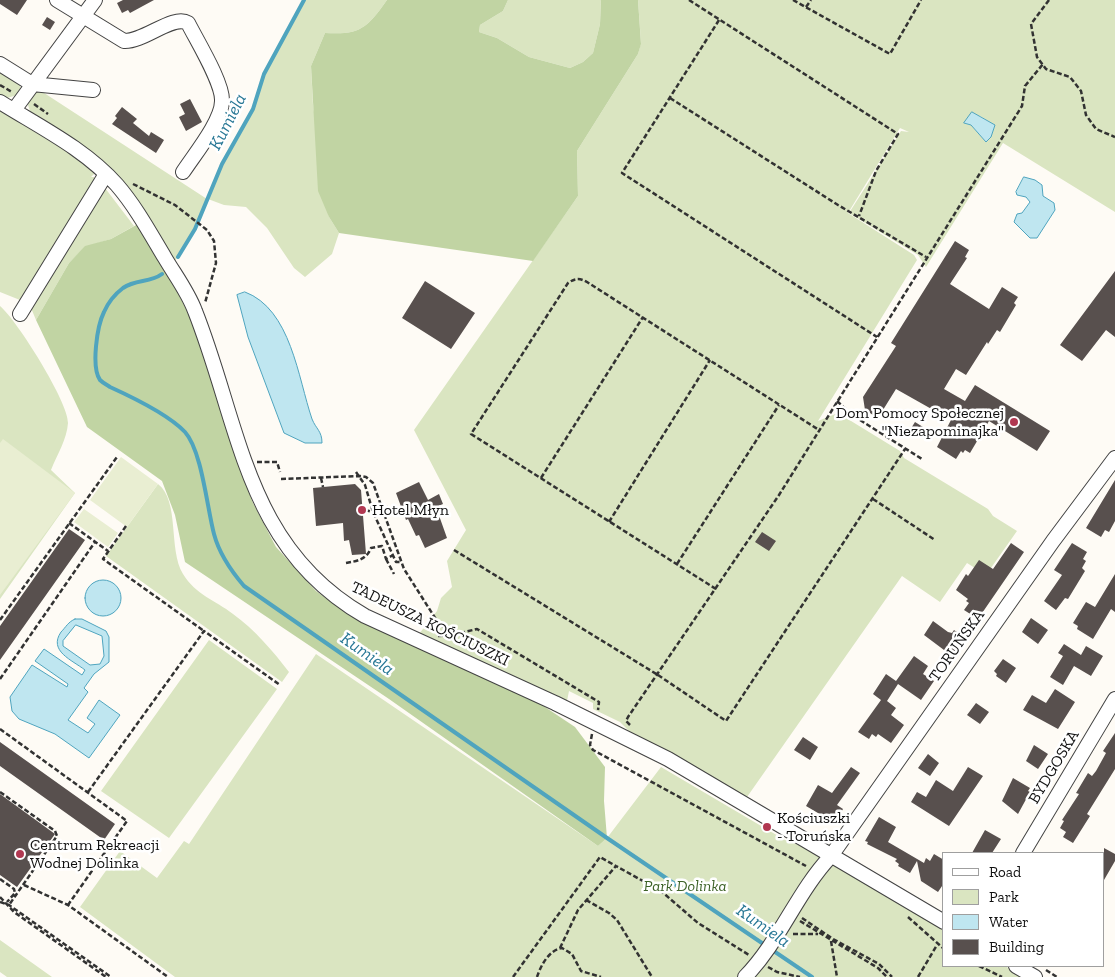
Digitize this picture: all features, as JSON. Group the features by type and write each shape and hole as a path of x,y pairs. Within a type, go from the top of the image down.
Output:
{"street":[{"path":"57,0 124,41 136,40 177,20 188,23 215,79 222,103 216,121 183,172"},
{"path":"14,110 95,0"},
{"path":"0,64 32,84 93,90"},
{"name":"TADEUSZA KOŚCIUSZKI","path":"0,102 83,154 106,174 130,202 195,310 257,495 280,538 306,570 336,598 365,616 595,730 700,777 942,921"},
{"path":"20,314 106,174"},
{"name":"TORUŃSKA","path":"745,977 762,959 819,869 831,856 1048,549 1115,458"},
{"name":"BYDGOSKA","path":"1024,852 1115,698"},
{"path":"1018,967 1035,977"}],"path":[{"path":"689,0 898,134 876,171 859,216"},
{"path":"793,0 890,54 921,0"},
{"path":"806,7 811,0"},
{"path":"1049,0 1031,24 1037,57 1046,69 1070,78 1081,91 1086,115 1096,129 1115,137"},
{"path":"719,20 622,173 877,337"},
{"path":"633,728 626,721 779,495 1022,106 1025,86 1043,64"},
{"path":"670,98 927,257"},
{"path":"130,182 176,205 207,230 214,241 216,263 208,286 207,300 202,306"},
{"path":"716,589 471,434 568,283 580,278 819,430"},
{"path":"541,478 643,317"},
{"path":"609,522 710,360"},
{"path":"837,401 852,415 922,459"},
{"path":"677,564 779,405"},
{"path":"454,550 658,675 726,722 906,450"},
{"path":"0,620 117,457"},
{"path":"258,467 256,462 277,462 280,472"},
{"path":"356,472 360,476 373,512 396,562 402,562"},
{"path":"281,479 360,476 366,477 373,483 402,562 425,604 437,621 452,635"},
{"path":"321,478 323,487"},
{"path":"873,499 936,540"},
{"path":"366,510 373,512 388,507"},
{"path":"69,524 108,551"},
{"path":"126,526 102,558 280,685"},
{"path":"0,679 95,542"},
{"path":"346,563 358,561 367,556 371,548 382,546 394,574"},
{"path":"386,559 393,555"},
{"path":"432,636 452,635 477,629 600,702 590,745 593,750 799,863 819,869"},
{"path":"88,792 204,631"},
{"path":"0,729 127,821 68,905"},
{"path":"0,792 57,833 24,885 8,904"},
{"path":"513,977 600,857 661,891 698,923 762,959 777,972 800,977"},
{"path":"537,977 549,956 560,948 572,920 586,900 616,866"},
{"path":"0,879 14,889 15,893 8,904"},
{"path":"24,885 68,905 168,977"},
{"path":"0,897 106,977"},
{"path":"586,900 609,913 617,920 652,977"},
{"path":"0,902 8,904 111,977"},
{"path":"792,913 819,934 878,964 892,977"},
{"path":"792,913 878,968 886,977"},
{"path":"906,915 942,948"},
{"path":"777,936 819,934"},
{"path":"832,940 836,977"},
{"path":"918,977 937,945"},
{"path":"560,948 567,949 572,954 581,972 601,977"},
{"path":"980,967 1002,977"}],"green space":[{"path":"304,0 387,0 374,17 362,28 347,33 325,33 311,66 313,105 329,217 339,233 332,254 305,277 294,268 267,228 246,207 224,205 208,199 195,229 175,261 151,222 31,114 27,102 38,89 207,199 222,164 253,109 264,74"},
{"path":"387,0 508,0 503,11 480,25 479,32 497,38 529,57 570,68 583,62 593,53 600,24 601,0 638,0 641,44 638,54 577,151 578,196 533,261 339,233 329,217 318,191 311,66 325,33 347,33 362,28 374,17"},
{"path":"508,0 601,0 600,24 593,53 583,62 570,68 529,57 497,38 479,32 480,25 503,11"},
{"path":"638,0 1115,0 1115,212 1003,143 926,267 918,255 849,213 901,131 909,132 900,128 848,213 914,255 917,260 818,421 838,413 900,451 904,458 988,509 993,516 1017,531 986,575 967,563 940,602 902,576 747,797 629,731 620,722 593,709 593,703 569,691 567,701 419,634 437,611 441,598 452,587 447,561 466,530 414,430 578,196 577,151 638,54 641,43","holes":["980,116 995,126 986,142 971,125 964,123"]},
{"path":"0,70 19,83 21,89 17,95 7,98 0,95"},
{"path":"0,110 71,154 95,173 91,177 94,177 94,183 20,300 0,292"},
{"path":"105,188 134,226 111,239 85,247 69,263 36,320 31,308"},
{"path":"138,224 175,287 191,319 241,472 253,503 276,547 316,591 349,615 536,701 575,727 605,767 604,801 607,838 598,846 389,699 185,562 175,515 162,481 87,427 36,320 69,263 85,246 111,239"},
{"path":"0,306 18,327 41,362 60,398 68,423 66,435 51,470 75,493 0,599"},
{"path":"3,439 75,493 0,595 0,443"},
{"path":"121,457 158,484 127,527 90,500"},
{"path":"158,484 165,492 169,502 176,552 183,574 200,592 249,627 277,656 289,672 282,682 106,556"},
{"path":"84,509 118,533 108,547 74,522"},
{"path":"209,640 277,689 169,838 101,791"},
{"name":"Park Dolinka","path":"316,654 598,846 607,838 661,767 785,840 805,847 942,928 942,967 1007,967 1024,977 175,977 80,907 120,851 157,878 184,841 189,844"},
{"path":"0,940 52,977 7,977 0,972"}],"water":[{"path":"972,112 995,125 991,137 986,142 971,125 964,123"},
{"path":"1024,177 1035,180 1042,185 1043,196 1054,203 1055,210 1037,238 1030,238 1014,222 1017,214 1022,213 1030,202 1026,197 1017,195 1016,192"},
{"path":"245,292 261,301 273,313 283,329 297,365 312,419 320,433 322,443 305,443 284,433 248,337 237,295"},
{"path":"103,580 116,585 121,598 116,611 103,616 90,611 85,598 90,585"},
{"path":"75,619 82,619 106,631 109,637 109,662 94,674 84,688 88,692 68,720 88,733 95,724 87,718 99,700 120,715 89,758 55,734 19,719 12,711 10,697 32,665 67,687 68,684 35,661 44,649 82,675 85,670 68,659 59,650 57,645 61,632","holes":["76,625 102,636 104,656 100,664 90,665 63,646 63,641"]}],"building":[{"path":"0,0 27,0 17,15 0,4"},
{"path":"123,0 154,0 130,13 128,10 122,13 117,3"},
{"path":"47,17 55,22 50,30 42,25"},
{"path":"190,99 202,122 186,131 179,117 185,114 180,104"},
{"path":"122,107 137,119 133,123 149,136 151,132 164,140 156,153 112,124"},
{"path":"955,241 969,250 965,257 967,258 950,284 989,309 1002,287 1018,297 1014,303 1016,305 1000,332 997,330 988,344 987,342 966,375 956,369 944,389 965,401 975,385 1050,431 1037,451 989,421 970,453 965,450 963,453 961,451 956,459 937,447 951,420 896,389 878,418 865,410 863,397 896,346 891,343"},
{"path":"1115,271 1115,337 1106,330 1082,361 1060,345"},
{"path":"425,281 475,313 451,349 402,318"},
{"path":"915,422 923,427 918,435 910,430"},
{"path":"1115,480 1115,521 1109,532 1105,530 1101,537 1086,528"},
{"path":"419,482 428,500 439,494 443,504 436,507 447,538 425,548 419,535 416,536 408,519 406,520 396,493"},
{"path":"355,484 361,490 366,554 352,555 349,540 344,541 343,523 316,526 313,488"},
{"path":"69,529 85,540 0,660 0,626"},
{"path":"762,532 776,541 769,551 755,542"},
{"path":"1011,543 1024,552 978,619 964,610 969,603 966,601 968,599 956,590 966,574 968,576 979,560 993,569"},
{"path":"1072,543 1087,552 1083,559 1086,561 1082,568 1085,571 1068,599 1065,598 1056,610 1044,601 1062,575 1054,570"},
{"path":"1115,574 1115,612 1111,609 1093,639 1077,629 1078,626 1073,623 1086,602 1095,607"},
{"path":"1031,618 1048,630 1038,644 1022,632"},
{"path":"933,621 948,632 952,633 954,630 965,638 952,656 924,635"},
{"path":"1064,644 1081,655 1086,646 1103,656 1091,676 1074,666 1063,685 1050,677 1063,656 1058,653"},
{"path":"914,656 928,666 923,674 934,681 921,700 898,684 887,701 896,708 891,715 904,725 891,743 878,734 876,737 872,734 869,739 858,732 881,700 873,694 886,674 896,681"},
{"path":"1003,659 1016,668 1006,683 996,676 997,674 994,671"},
{"path":"1055,689 1075,702 1058,729 1023,710 1032,695 1046,703"},
{"path":"976,703 989,712 980,724 967,715"},
{"path":"1115,733 1115,769 1087,814 1090,816 1073,843 1063,837 1066,832 1060,828 1064,821 1062,820 1079,794 1076,793 1088,773 1092,776 1096,771 1106,753 1103,751"},
{"path":"803,737 818,747 810,760 794,750"},
{"path":"0,742 115,824 104,840 0,766"},
{"path":"1034,745 1048,754 1038,769 1026,761"},
{"path":"928,754 939,763 930,776 918,768"},
{"path":"851,767 860,773 837,805 843,809 835,823 806,806 818,785 832,793"},
{"path":"968,767 983,776 949,826 911,802 917,792 926,797 936,780 953,791"},
{"path":"1013,778 1030,788 1028,791 1030,792 1018,814 1002,801"},
{"name":"Centrum Rekreacji Wodnej Dolinka","path":"0,794 55,834 17,887 0,875"},
{"path":"879,817 896,827 888,842 924,863 926,858 930,861 934,854 942,859 942,886 938,892 921,881 917,861 910,873 898,866 899,864 895,861 897,859 867,844 868,842 865,841"},
{"path":"985,830 1001,839 993,852 973,852"},
{"path":"1104,848 1115,854 1115,861 1105,878 1105,852"}],"waterway":[{"name":"Kumiela","path":"178,257 195,229 222,164 253,109 264,74 304,0"},
{"name":"Kumiela","path":"162,274 153,279 128,285 108,305 101,318 97,336 95,356 97,374 105,384 160,412 185,432 196,452 200,466 216,541 226,562 244,586 607,838 812,977"}],"place":[{"name":"Dom Pomocy Społecznej \"Niezapominajka\"","path":"1014,422"},
{"name":"Hotel Młyn","path":"362,510"},
{"name":"Kościuszki - Toruńska","path":"767,827"},
{"name":"Centrum Rekreacji Wodnej Dolinka","path":"20,854"}]}
